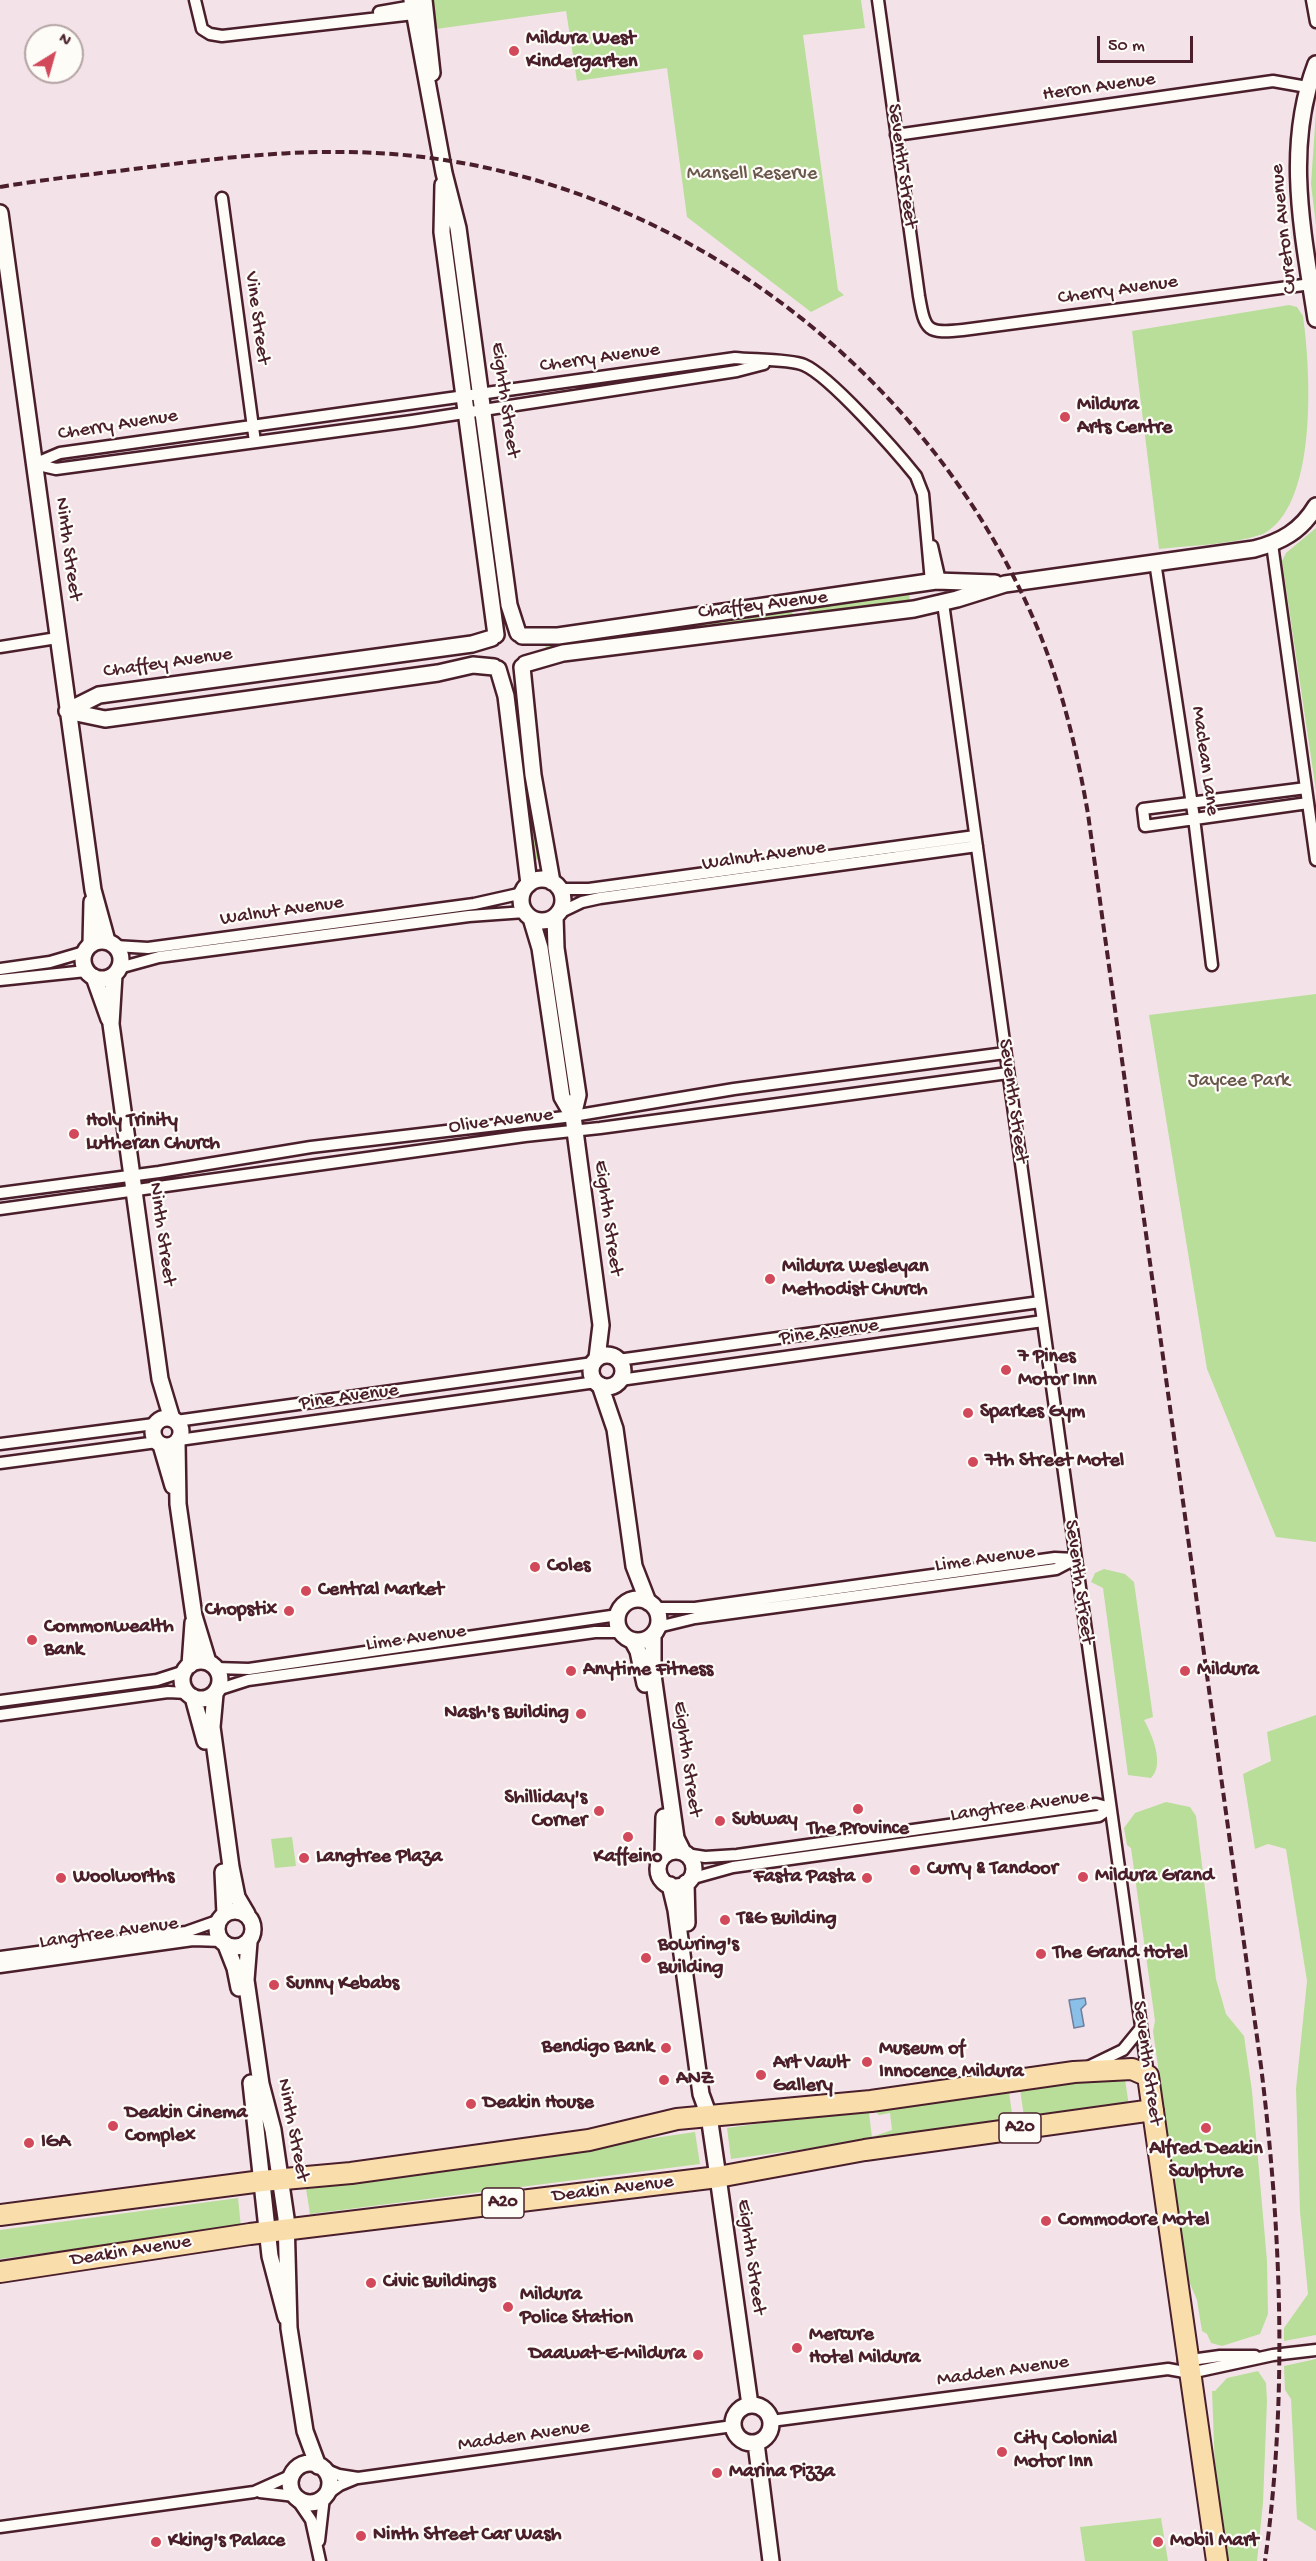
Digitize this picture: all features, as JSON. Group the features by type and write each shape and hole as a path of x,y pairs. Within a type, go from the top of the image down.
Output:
{"highway":[{"name":"A20","path":"0,2215 271,2180 351,2173 589,2140 646,2124 708,2116 871,2101 1074,2072 1132,2069 1148,2076"},
{"name":"Seventh Street","path":"1148,2076 1216,2561"},
{"name":"Deakin Avenue","path":"0,2272 268,2233 718,2177 865,2150 1153,2110"}],"street":[{"path":"195,0 202,29 210,34 222,36 356,19 416,5"},
{"name":"Seventh Street","path":"878,0 921,310 924,324 930,330"},
{"path":"1312,0 1316,22"},
{"name":"Eighth Street","path":"416,5 444,173 458,228 509,605 520,634"},
{"name":"Cureton Avenue","path":"1316,64 1307,87 1299,130 1297,163 1299,200 1316,319"},
{"name":"Heron Avenue","path":"896,135 1273,81 1307,87"},
{"name":"Eighth Street","path":"444,173 442,232 465,395 494,637"},
{"name":"Vine Street","path":"222,198 255,442"},
{"name":"Ninth Street","path":"0,213 93,890 111,944"},
{"name":"Cherry Avenue","path":"930,330 942,333 1311,284"},
{"name":"Cherry Avenue","path":"34,464 60,453 252,424 735,358 800,363 813,370 908,466 921,485 936,581"},
{"name":"Cherry Avenue","path":"34,464 56,469 467,413 737,371 770,362"},
{"path":"1316,506 1299,529 1272,544 1316,860"},
{"name":"Chaffey Avenue","path":"524,665 563,653 943,603 1005,584 1272,544"},
{"name":"Maclean Lane","path":"1155,562 1161,589 1192,803 1212,965"},
{"path":"936,581 943,603"},
{"name":"Chaffey Avenue","path":"520,634 558,636 936,581 1005,584"},
{"path":"799,602 802,622"},
{"name":"Seventh Street","path":"943,603 1148,2076"},
{"path":"652,622 655,641"},
{"path":"507,631 520,634 529,652 524,665 533,775 555,885 563,901 557,915 543,921 528,915 521,900 526,888 529,864 506,696 488,650 494,637 507,631"},
{"name":"Chaffey Avenue","path":"68,711 99,695 472,644 494,637"},
{"path":"0,647 57,638"},
{"path":"359,660 362,684"},
{"path":"68,711 105,719 438,673 466,665 510,672 524,665"},
{"path":"208,680 212,704"},
{"path":"1306,788 1143,809 1145,826 1308,803"},
{"name":"Walnut Avenue","path":"555,885 589,889 976,841"},
{"name":"Walnut Avenue","path":"557,915 582,902 600,898 976,841"},
{"path":"526,888 540,880 555,885"},
{"name":"Walnut Avenue","path":"111,944 159,946 474,904 526,888"},
{"name":"Ninth Street","path":"88,948 93,890"},
{"name":"Eighth Street","path":"528,915 540,948 562,1097 574,1124"},
{"name":"Walnut Avenue","path":"117,972 169,956 469,916 528,915"},
{"name":"Eighth Street","path":"557,915 556,948 578,1095 574,1124 601,1325 616,1358"},
{"path":"0,969 50,962 88,948 111,944 121,957 117,972 104,979 90,974 0,980"},
{"path":"88,948 82,962 90,974"},
{"name":"Ninth Street","path":"117,972 111,1024 165,1421"},
{"name":"Ninth Street","path":"90,974 111,1024"},
{"name":"Olive Avenue","path":"0,1209 311,1147 574,1124 734,1089 1005,1053"},
{"name":"Olive Avenue","path":"0,1193 133,1183 574,1124 1008,1073"},
{"name":"Pine Avenue","path":"616,1358 1040,1302"},
{"path":"1012,1306 1014,1325"},
{"name":"Pine Avenue","path":"618,1382 1043,1321"},
{"name":"Eighth Street","path":"595,1361 601,1325"},
{"path":"615,1429 591,1371 595,1361 605,1355 616,1358 623,1372 618,1382 615,1429 634,1566 652,1605 655,1631 643,1640 627,1636 623,1609 634,1566"},
{"path":"639,1356 642,1377"},
{"name":"Pine Avenue","path":"0,1444 296,1405 595,1361"},
{"path":"598,1384 609,1386 618,1382"},
{"name":"Pine Avenue","path":"178,1441 598,1384"},
{"path":"296,1405 299,1423"},
{"path":"178,1504 159,1443 152,1433 165,1421 180,1428 178,1504 194,1617 211,1665 220,1678 212,1727 237,1897 254,1928 249,1942 238,1947 224,1943 217,1931 223,1917 223,1867 202,1726 190,1695 182,1683 188,1668 194,1617"},
{"path":"0,1463 159,1443 170,1446 178,1441"},
{"name":"Lime Avenue","path":"652,1605 695,1608 1055,1558 1075,1559"},
{"name":"Lime Avenue","path":"655,1631 695,1618 1056,1569 1075,1559"},
{"path":"623,1609 637,1599 652,1605"},
{"name":"Lime Avenue","path":"211,1665 249,1669 623,1609"},
{"name":"Eighth Street","path":"655,1631 653,1675 676,1838 685,1853"},
{"name":"Lime Avenue","path":"216,1692 248,1680 595,1632 627,1636"},
{"name":"Eighth Street","path":"627,1636 644,1673 665,1827 663,1856"},
{"path":"0,1701 158,1680 188,1668 211,1665"},
{"path":"0,1715 168,1692 204,1699 216,1692"},
{"name":"Langtree Avenue","path":"685,1853 705,1857 737,1855 1096,1804 1110,1808"},
{"name":"Langtree Avenue","path":"688,1881 733,1867 1099,1815 1110,1808"},
{"path":"673,1851 685,1853 693,1863 688,1881 670,1886 661,1880 658,1870 663,1856 673,1851"},
{"name":"Eighth Street","path":"688,1881 687,1920 710,2092 708,2116"},
{"name":"Eighth Street","path":"670,1886 676,1910 701,2094 708,2116 718,2177 750,2405"},
{"path":"223,1917 236,1911 247,1914"},
{"name":"Langtree Avenue","path":"0,1957 186,1932 223,1917"},
{"name":"Langtree Avenue","path":"0,1967 193,1940 224,1943"},
{"name":"Ninth Street","path":"249,1942 246,1980 265,2105 273,2130 268,2233 276,2288 289,2328"},
{"name":"Ninth Street","path":"224,1943 238,1983 271,2180 288,2231 289,2328 305,2431 320,2467"},
{"path":"1074,2072 1118,2054 1141,2028"},
{"path":"1189,2366 1316,2350"},
{"name":"Madden Avenue","path":"771,2421 1189,2366"},
{"path":"750,2405 766,2411 771,2421 766,2438 756,2443 738,2438 733,2426 735,2414 750,2405"},
{"name":"Madden Avenue","path":"320,2467 358,2478 733,2426"},
{"name":"Ninth Street","path":"292,2474 305,2431"},
{"path":"756,2443 771,2561"},
{"path":"254,2492 292,2474 302,2465 320,2467 329,2478 319,2557"},
{"path":"292,2474 290,2484 311,2520 319,2557"},
{"path":"0,2527 254,2492 296,2497 309,2503 325,2496 340,2485 358,2478"}],"green space":[{"name":"Mansell Reserve","path":"432,0 861,0 865,28 803,35 838,290 844,295 811,312 687,217 667,68 577,81 566,11 436,29"},
{"path":"1316,112 1316,225 1311,184"},
{"path":"1289,305 1297,307 1303,316 1308,373 1306,439 1293,498 1280,520 1263,534 1225,543 1159,549 1132,331"},
{"path":"1316,528 1316,791 1282,561 1286,553"},
{"path":"909,591 910,602 809,614 808,607"},
{"path":"792,609 793,617 663,633 662,627"},
{"path":"647,630 648,636 545,650 546,644"},
{"path":"509,682 515,684 528,769 522,770"},
{"path":"524,781 529,781 540,861 533,858"},
{"name":"Jaycee Park","path":"1316,994 1316,1542 1276,1537 1207,1369 1149,1015"},
{"path":"1104,1569 1125,1574 1134,1582 1153,1717 1144,1720 1156,1749 1157,1758 1155,1772 1151,1778 1128,1775 1103,1588 1091,1582 1095,1573"},
{"path":"1316,1715 1316,2335 1284,2341 1284,2328 1308,2294 1300,2212 1296,2089 1307,1981 1286,1849 1268,1844 1255,1849 1243,1774 1271,1761 1267,1732"},
{"path":"1166,1802 1190,1807 1196,1816 1216,1979 1226,2014 1244,2036 1252,2091 1267,2261 1268,2314 1260,2334 1222,2346 1211,2343 1207,2334 1202,2331 1197,2300 1188,2279 1153,2031 1155,2021 1131,1848 1127,1845 1124,1828 1135,1813"},
{"path":"292,1837 296,1866 275,1868 271,1839"},
{"path":"1124,2073 1129,2106 1024,2117 1020,2089"},
{"path":"1005,2089 1009,2092 1013,2121 731,2159 727,2128","holes":["876,2112 879,2115 890,2113 892,2130 872,2137 869,2113"]},
{"path":"695,2132 700,2164 310,2214 306,2189"},
{"path":"238,2198 241,2227 0,2259 0,2230"},
{"path":"1316,2359 1316,2531 1297,2519 1291,2399 1285,2390 1284,2366"},
{"path":"1258,2371 1266,2383 1267,2401 1263,2503 1257,2561 1228,2561 1215,2470 1212,2391 1215,2391 1227,2378"},
{"path":"1161,2518 1168,2561 1085,2561 1080,2527"}],"water":[{"path":"1085,1998 1086,2004 1081,2009 1084,2026 1074,2028 1069,2000"}],"railway":[{"path":"0,187 210,160 312,152 380,153 414,156 515,175 612,207 704,252 788,308 866,375 933,451 991,536 1037,627 1046,650 1074,743 1088,814 1261,2066 1273,2189 1279,2313 1277,2437 1265,2561"}],"place":[{"name":"Mildura West Kindergarten","path":"514,51"},
{"name":"Mildura Arts Centre","path":"1065,417"},
{"name":"Holy Trinity Lutheran Church","path":"74,1134"},
{"name":"Mildura Wesleyan Methodist Church","path":"770,1279"},
{"name":"7 Pines Motor Inn","path":"1006,1370"},
{"name":"Sparkes Gym","path":"968,1413"},
{"name":"7th Street Motel","path":"973,1462"},
{"name":"Coles","path":"535,1567"},
{"name":"Central Market","path":"306,1591"},
{"name":"Chopstix","path":"289,1611"},
{"name":"Commonwealth Bank","path":"32,1640"},
{"name":"Anytime Fitness","path":"571,1671"},
{"name":"Mildura","path":"1185,1671"},
{"name":"Nash's Building","path":"581,1714"},
{"name":"The Province","path":"858,1809"},
{"name":"Shilliday's Corner","path":"599,1811"},
{"name":"Subway","path":"720,1821"},
{"name":"Kaffeino","path":"628,1837"},
{"name":"Langtree Plaza","path":"304,1858"},
{"name":"Curry & Tandoor","path":"915,1870"},
{"name":"Mildura Grand","path":"1083,1877"},
{"name":"Woolworths","path":"61,1878"},
{"name":"Fasta Pasta","path":"867,1878"},
{"name":"T&G Building","path":"725,1920"},
{"name":"The Grand Hotel","path":"1041,1954"},
{"name":"Bowring's Building","path":"646,1958"},
{"name":"Sunny Kebabs","path":"274,1985"},
{"name":"Bendigo Bank","path":"666,2048"},
{"name":"Museum of Innocence Mildura","path":"867,2062"},
{"name":"Art Vault Gallery","path":"761,2075"},
{"name":"ANZ","path":"664,2080"},
{"name":"Deakin House","path":"471,2104"},
{"name":"Deakin Cinema Complex","path":"113,2126"},
{"name":"Alfred Deakin Sculpture","path":"1206,2128"},
{"name":"IGA","path":"29,2143"},
{"name":"Commodore Motel","path":"1046,2221"},
{"name":"Civic Buildings","path":"371,2283"},
{"name":"Mildura Police Station","path":"508,2307"},
{"name":"Mercure Hotel Mildura","path":"797,2348"},
{"name":"Daawat-E-Mildura","path":"698,2355"},
{"name":"City Colonial Motor Inn","path":"1002,2452"},
{"name":"Marina Pizza","path":"717,2473"},
{"name":"Ninth Street Car Wash","path":"361,2536"},
{"name":"Kking's Palace","path":"156,2542"},
{"name":"Mobil Mart","path":"1158,2542"}]}
